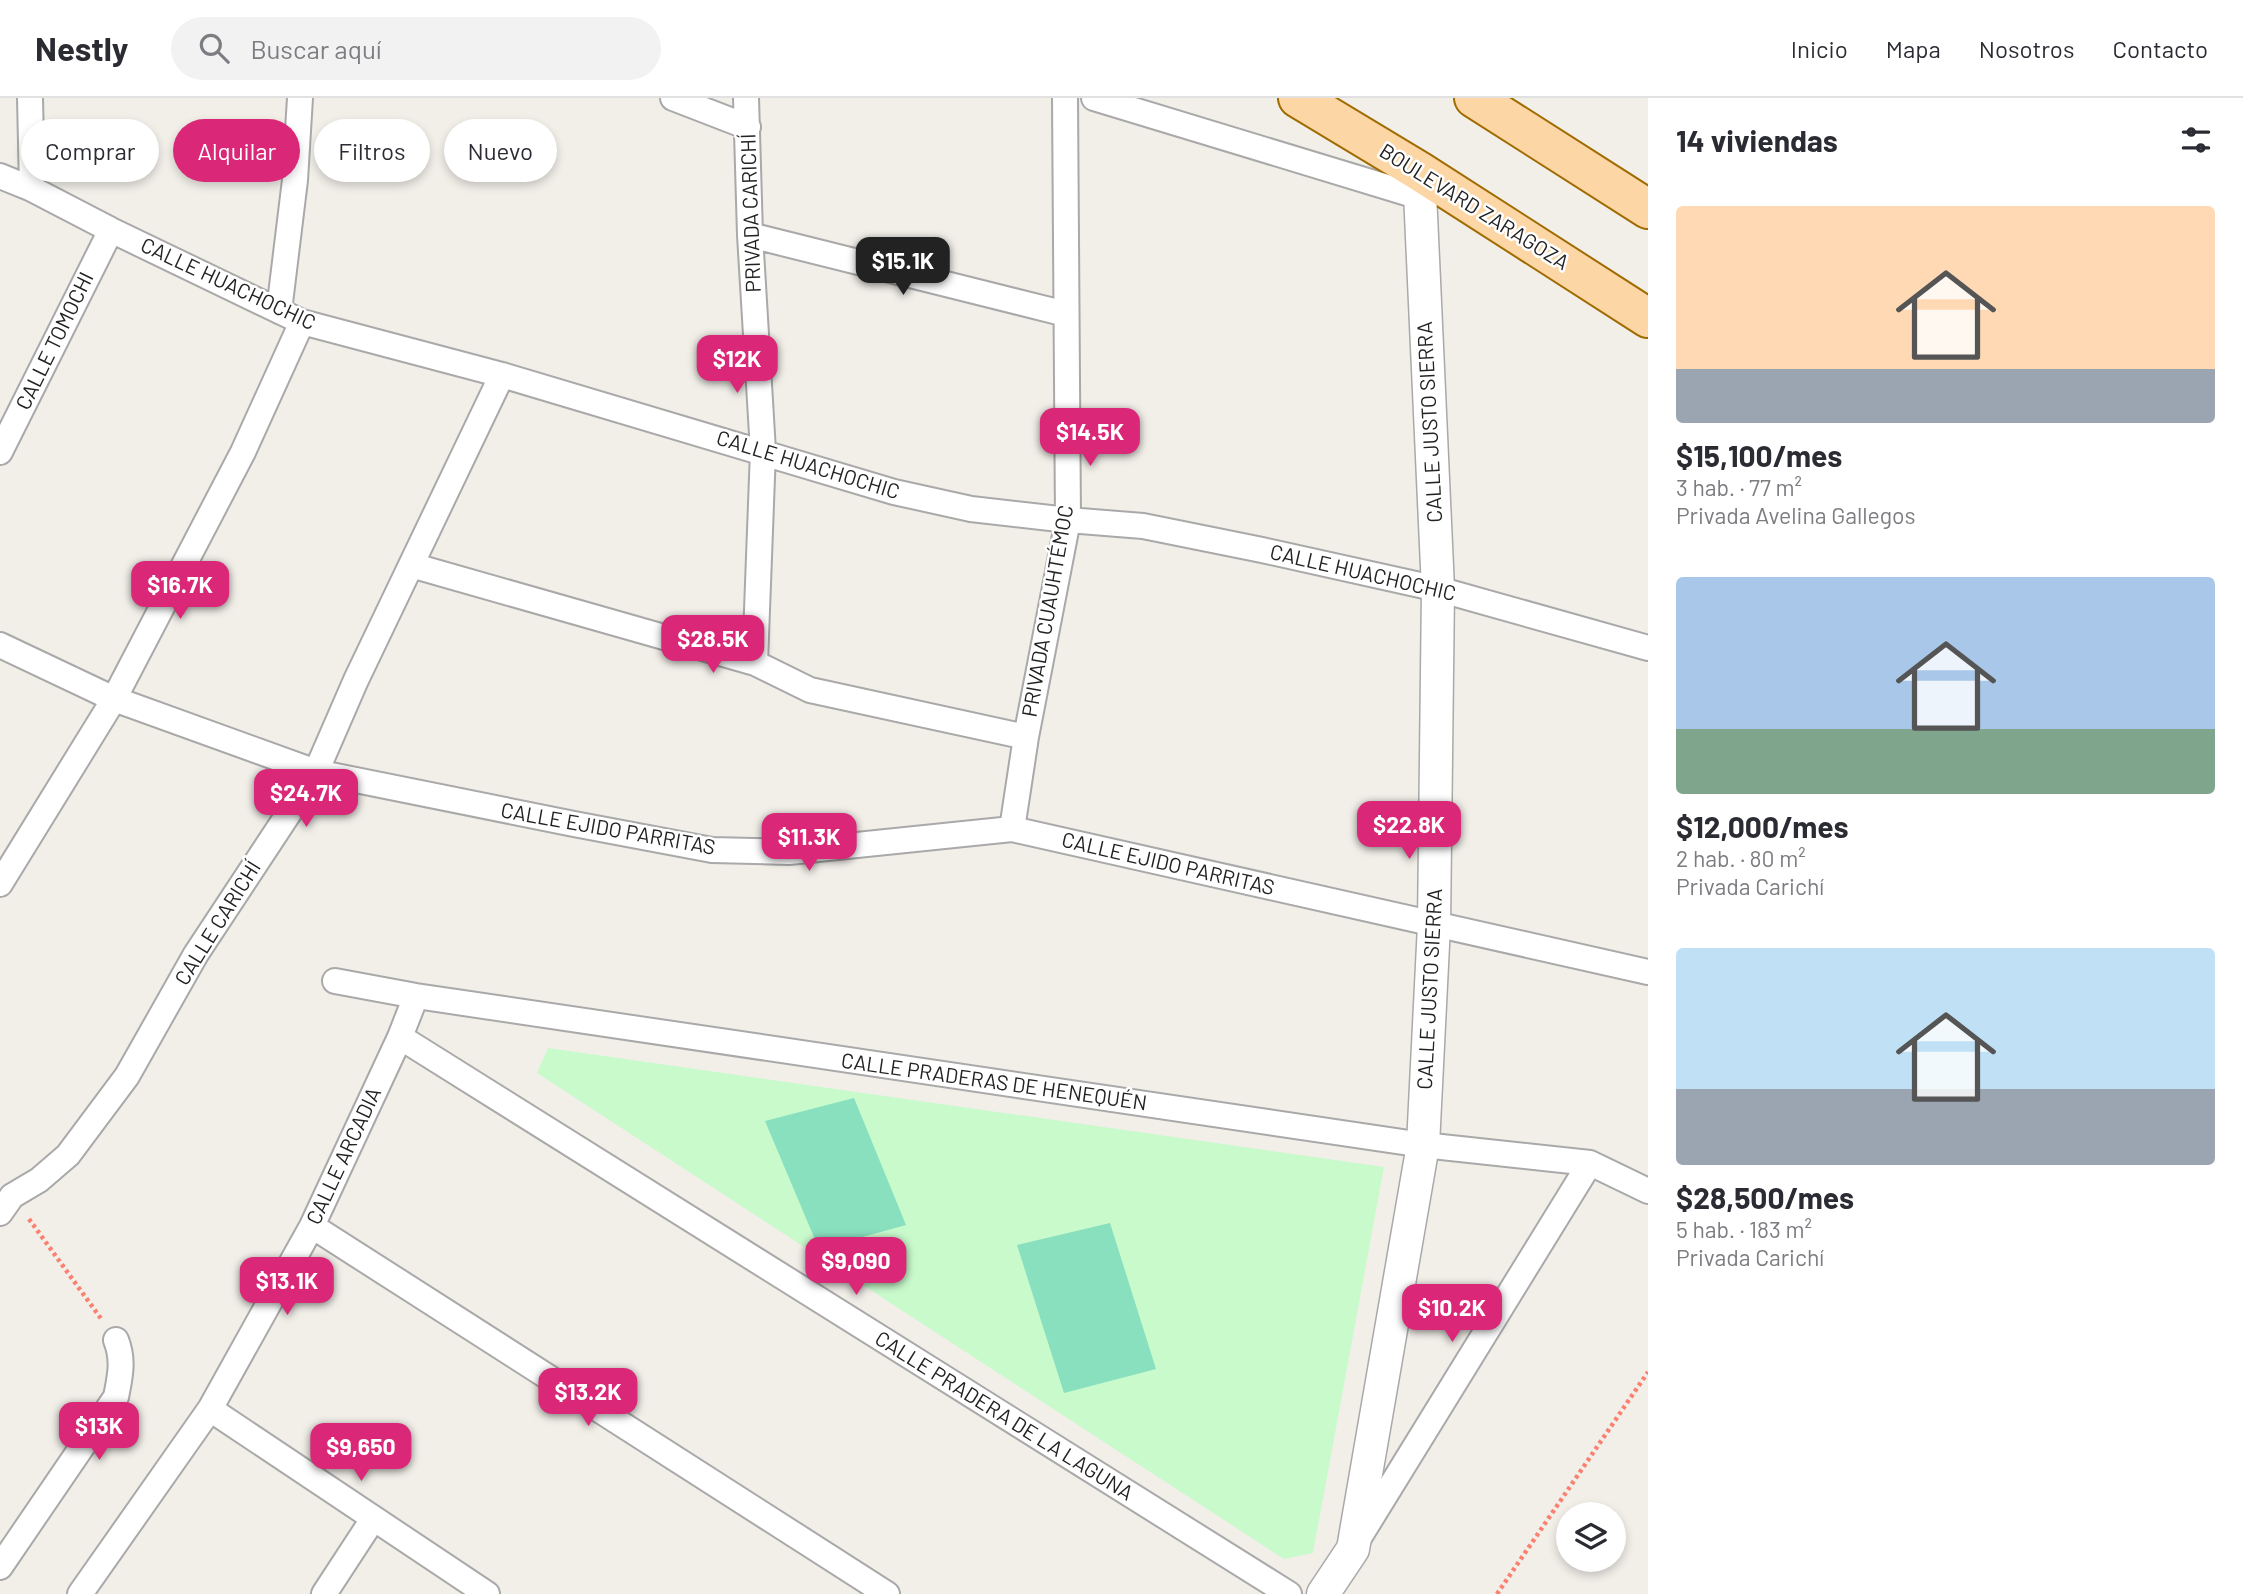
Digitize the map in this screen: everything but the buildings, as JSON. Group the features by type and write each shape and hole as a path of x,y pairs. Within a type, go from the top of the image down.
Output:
{"main road":[{"name":"BOULEVARD ZARAGOZA","path":"1298,98 1419,184 1648,318"},
{"path":"1474,98 1648,209"}],"street":[{"path":"30,98 32,189"},
{"path":"279,311 295,180 300,98"},
{"path":"673,98 748,127"},
{"name":"PRIVADA CARICHÍ","path":"746,98 750,235 763,452 755,663"},
{"name":"PRIVADA CUAUHTÉMOC","path":"1012,829 1026,737 1068,520 1065,98"},
{"path":"1094,98 1419,184"},
{"name":"CALLE HUACHOCHIC","path":"0,176 32,189 302,322 502,375 894,492 971,509 1143,526 1438,589 1648,648"},
{"name":"CALLE JUSTO SIERRA","path":"1353,1549 1423,1146 1434,925 1438,589 1419,184"},
{"name":"CALLE TOMOCHI","path":"0,452 111,230"},
{"path":"750,235 1066,314"},
{"path":"0,884 114,699 243,452 302,322"},
{"name":"CALLE CARICHÍ","path":"4,1198 39,1180 68,1156 127,1076 196,954 316,772 356,680 502,375"},
{"path":"411,565 755,663 810,690 1026,737"},
{"name":"CALLE EJIDO PARRITAS","path":"0,645 114,699 316,772 712,850 789,852 1012,829 1648,972"},
{"name":"CALLE PRADERAS DE HENEQUÉN","path":"335,981 416,996 1423,1146 1590,1163 1648,1191"},
{"name":"CALLE ARCADIA","path":"79,1594 210,1409 312,1226 400,1037 416,996"},
{"name":"CALLE PRADERA DE LA LAGUNA","path":"400,1037 1289,1594"},
{"path":"1323,1594 1590,1163"},
{"path":"312,1226 887,1594"},
{"path":"0,1567 116,1398 121,1365 116,1339"},
{"path":"210,1409 487,1594"},
{"path":"324,1594 373,1519"}],"path":[{"path":"4,1198 116,1339"},
{"path":"1497,1594 1648,1372"}],"green space":[{"path":"548,1048 1384,1167 1313,1553 1284,1559 537,1073"},
{"path":"854,1098 906,1225 819,1249 765,1121"},
{"path":"1110,1223 1156,1369 1064,1393 1017,1245"}]}
